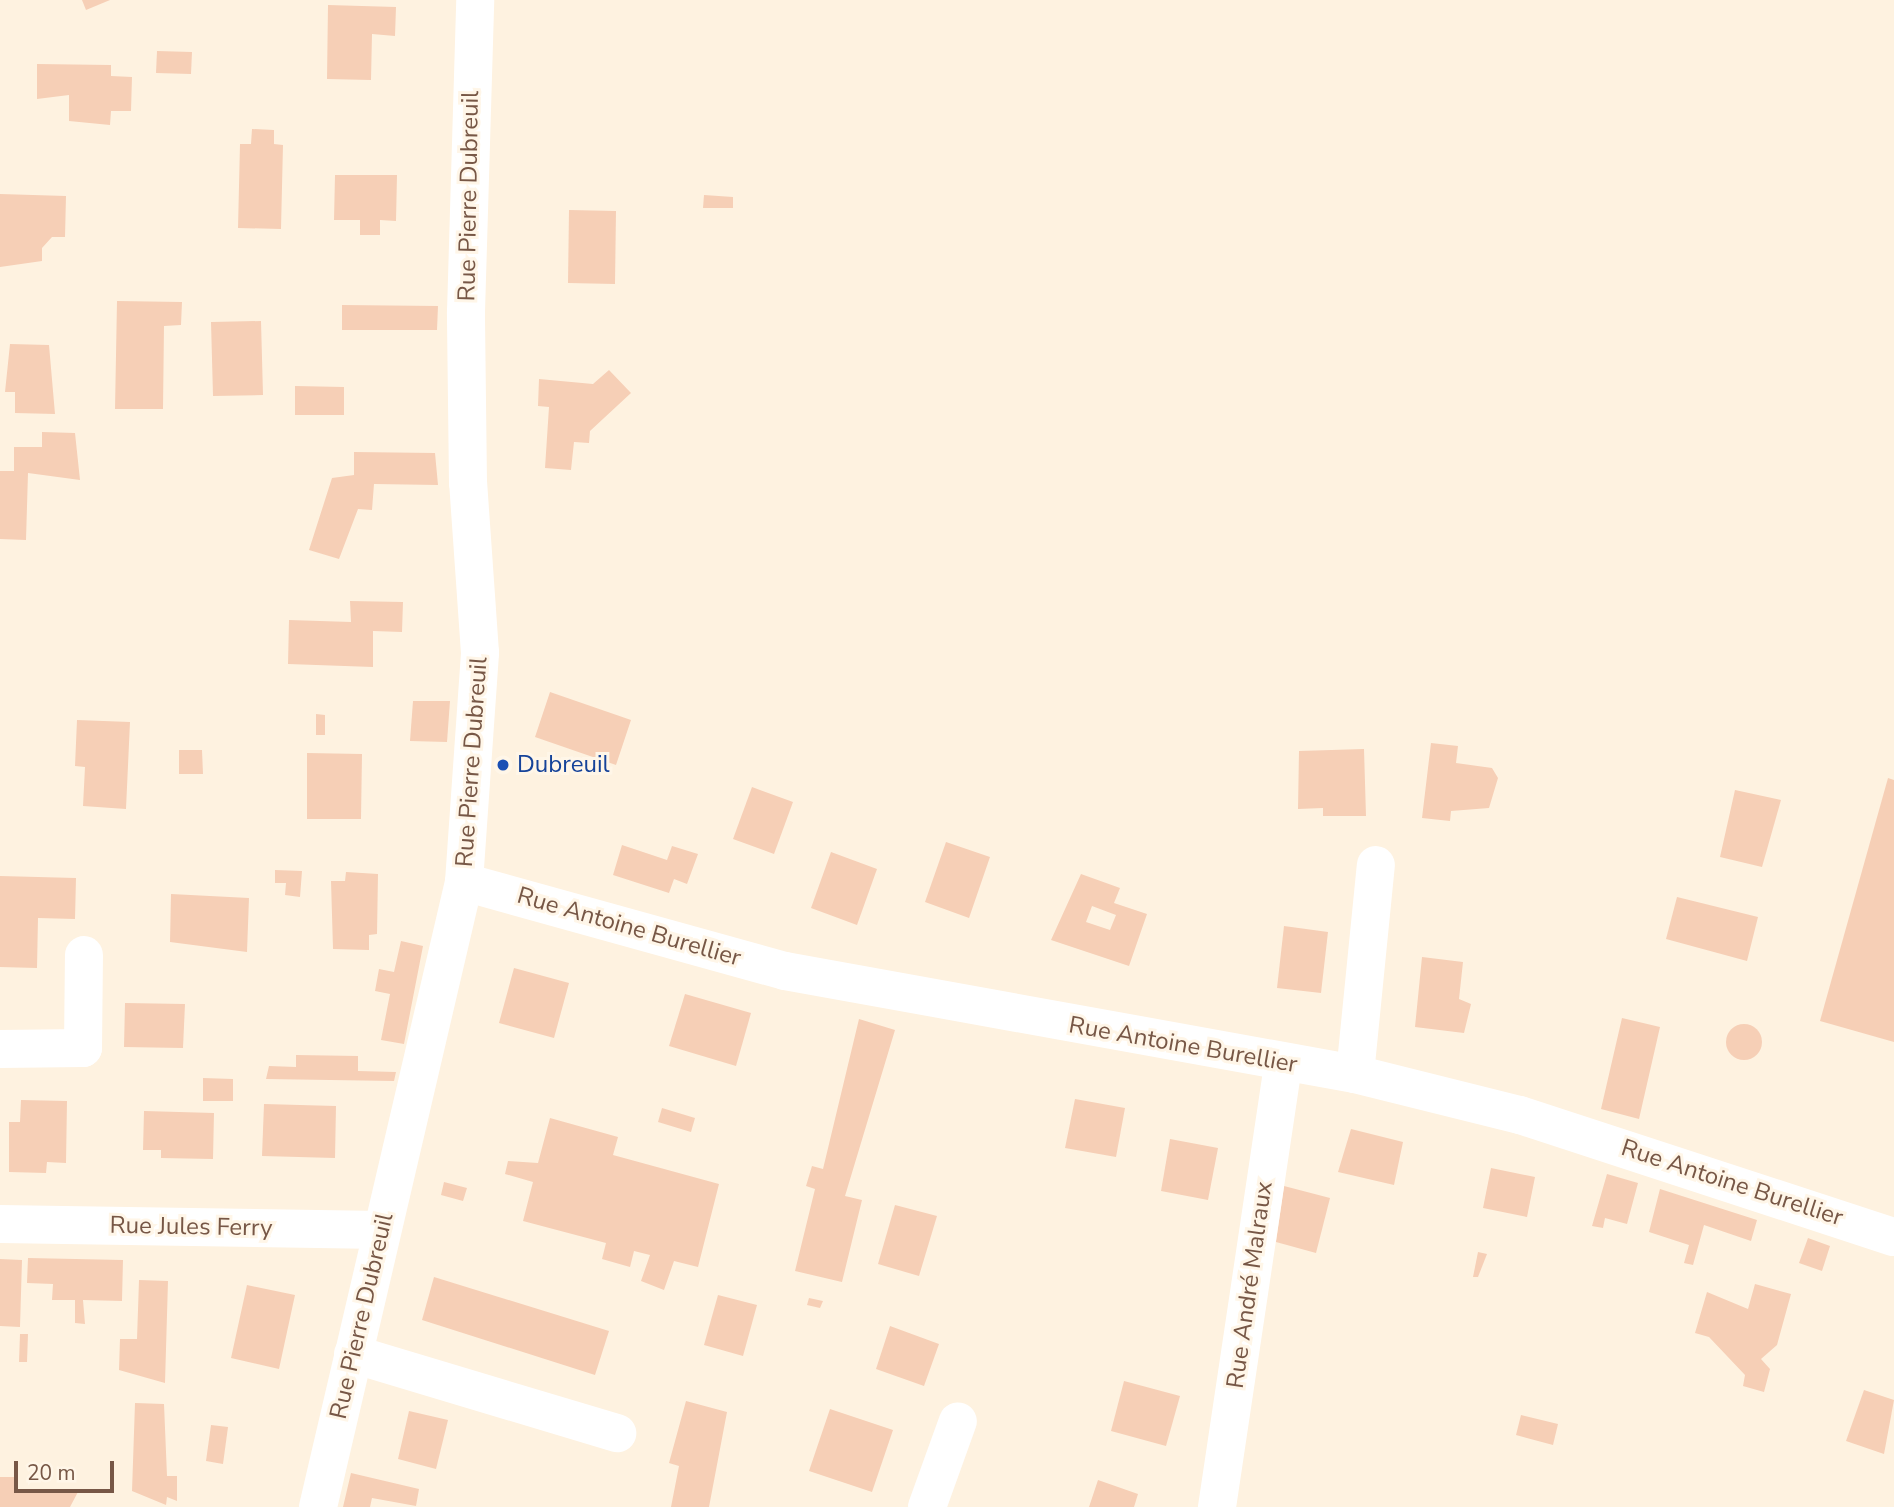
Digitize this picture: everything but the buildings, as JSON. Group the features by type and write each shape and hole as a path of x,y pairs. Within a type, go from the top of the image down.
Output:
{"street":[{"name":"Rue Pierre Dubreuil","path":"318,1507 464,882 480,653 468,483 466,312 474,0"},
{"path":"1355,1074 1376,865"},
{"name":"Rue Antoine Burellier","path":"464,882 785,971 1283,1064 1355,1074 1520,1115 1894,1237"},
{"path":"0,1049 83,1048 84,956"},
{"name":"Rue André Malraux","path":"1217,1507 1283,1064"},
{"name":"Rue Jules Ferry","path":"0,1224 382,1230"},
{"path":"353,1354 617,1433"},
{"path":"927,1507 958,1421"}],"place":[{"name":"Dubreuil","path":"503,765"}]}
